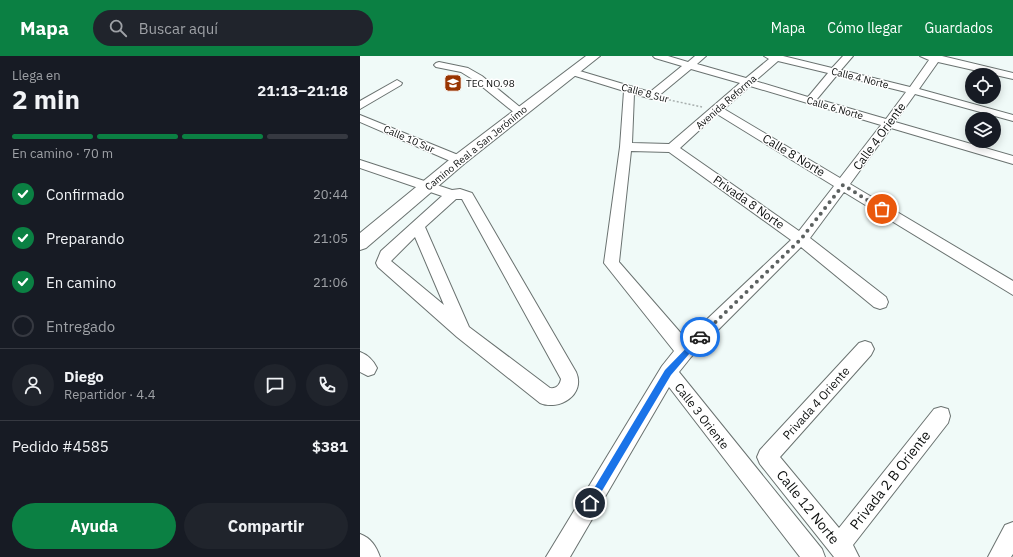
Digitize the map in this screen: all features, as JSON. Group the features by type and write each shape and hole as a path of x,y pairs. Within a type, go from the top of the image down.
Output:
{"street":[{"name":"Camino Real a San Jerónimo","path":"363,236 427,188 459,160 594,56"},
{"name":"Calle 6 Norte","path":"658,56 1013,160"},
{"path":"652,96 701,56"},
{"path":"810,101 848,56"},
{"name":"Calle 4 Norte","path":"774,57 911,90 1013,118"},
{"name":"Avenida Reforma","path":"672,148 718,110 774,57"},
{"path":"932,57 1013,76"},
{"name":"Calle 4 Oriente","path":"685,351 801,239 889,123 932,57"},
{"path":"439,65 464,70 478,78 520,112"},
{"name":"Calle 8 Sur","path":"573,72 652,96"},
{"path":"360,106 397,83"},
{"path":"629,90 626,147 611,262 685,351"},
{"name":"Calle 8 Norte","path":"718,110 1013,288"},
{"name":"Calle 10 Sur","path":"360,118 459,160"},
{"path":"626,147 672,148"},
{"name":"Privada 8 Norte","path":"672,148 801,239 880,302"},
{"path":"360,164 427,188 452,195 460,194 467,196 570,378 568,388 560,396 556,398 546,397 463,332 383,263 386,255 452,195"},
{"path":"418,226 463,332"},
{"name":"Privada 4 Oriente","path":"767,457 865,350"},
{"name":"Calle 3 Oriente","path":"685,351 668,372 814,557"},
{"path":"557,557 668,372"},
{"name":"Privada 2 B Oriente","path":"844,551 941,416"},
{"name":"Calle 12 Norte","path":"767,457 844,551"},
{"path":"999,557 1013,532"},
{"path":"360,544 369,557"}],"path":[{"name":"Calle 8 Sur","path":"652,96 718,110"}],"way so far":[{"path":"700,337 801,239 843,185 882,209"}],"place":[{"name":"TEC NO.98","path":"453,83"}],"route":[{"path":"590,503 668,372 685,351 700,337"}]}
